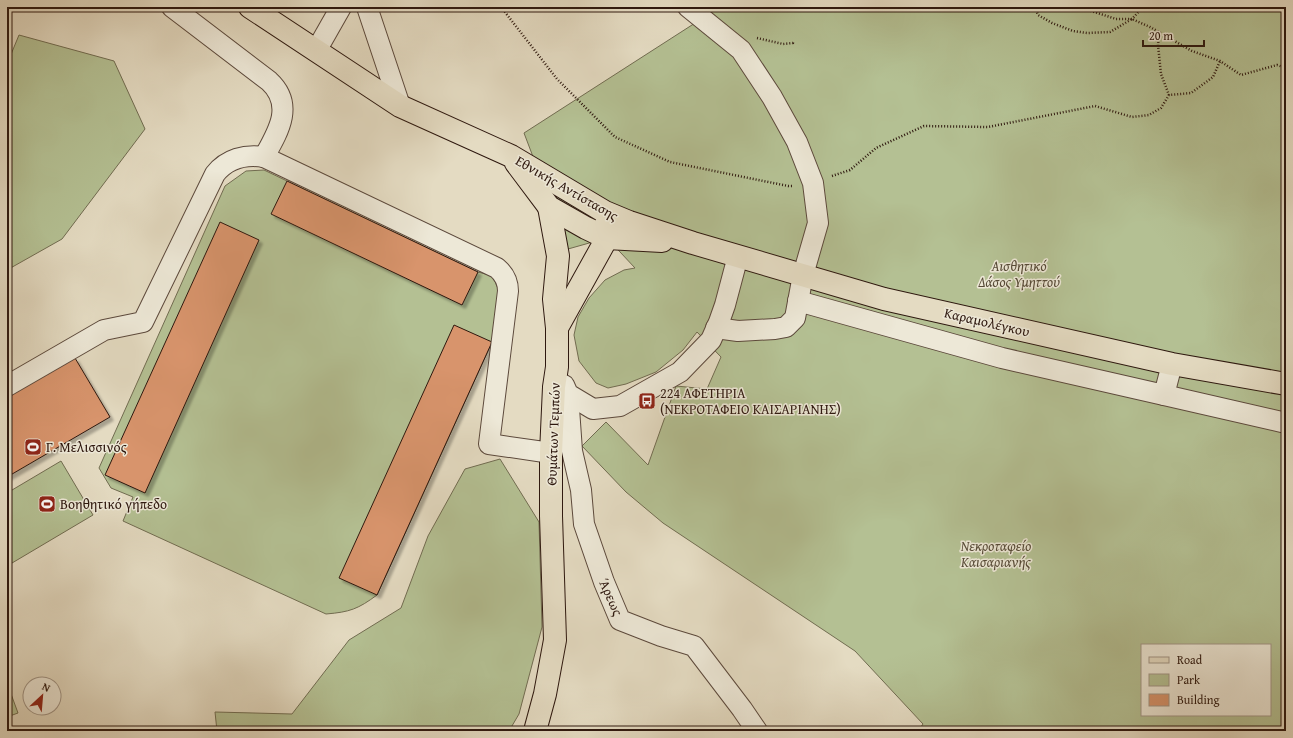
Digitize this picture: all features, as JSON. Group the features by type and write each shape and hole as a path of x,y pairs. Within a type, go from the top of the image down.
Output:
{"main road":[{"name":"Εθνικής Αντίστασης","path":"250,7 316,52 400,106 511,156 606,212 629,222 693,243"},
{"name":"Εθνικής Αντίστασης","path":"511,156 550,207 586,228 607,238 693,243"},
{"path":"550,207 558,256 554,299 557,328"},
{"path":"558,256 586,228 606,212"},
{"path":"606,212 607,238"},
{"name":"Θυμάτων Τεμπών","path":"535,731 545,694 555,640 551,516 551,453 554,387 557,367 557,328 607,238"},
{"name":"Καραμολέγκου","path":"693,243 884,299 1172,364 1286,384"}],"street":[{"path":"172,7 269,81 277,91 282,104 282,120 279,130 264,157"},
{"path":"316,52 341,7"},
{"path":"367,7 400,106"},
{"path":"688,7 746,43 772,97 797,142 813,183 818,224 794,318 786,327 738,331 716,328"},
{"path":"7,386 104,330 144,322 214,174 222,166 235,159 250,156 264,157 500,270 507,280 508,291 488,444 551,453"},
{"path":"557,367 568,394 593,409 620,406 680,372 711,340 725,305 738,256"},
{"path":"798,301 1002,358 1286,423"},
{"path":"1164,395 1172,364"},
{"name":"Άρεως","path":"568,394 572,451 581,490 584,524 604,582 620,620 661,636 694,646 757,731"}],"path":[{"path":"1035,7 1038,14 1052,23 1073,31 1087,33 1110,32 1132,19 1143,7"},
{"path":"1079,7 1116,18 1132,19 1150,27 1192,51 1220,61 1241,75 1277,65 1286,68"},
{"path":"1159,33 1158,45 1160,74 1169,95"},
{"path":"746,43 782,44 793,43 792,41"},
{"path":"1169,95 1191,92 1213,77 1220,61"},
{"path":"1132,117 1149,115 1161,108 1169,95"}],"green space":[{"name":"Αισθητικό Δάσος Υμηττού","path":"720,7 1286,7 1286,731 918,731 923,724 855,651 663,523 626,492 582,446 606,422 648,465 676,386 707,389 721,357 697,332 683,350 656,372 626,384 608,388 596,383 579,361 574,335 578,317 589,298 605,280 624,270 635,268 607,238 568,249 524,133"},
{"path":"19,35 114,61 145,129 62,239 7,270 7,64"},
{"path":"264,170 478,272 493,276 500,294 492,342 377,595 359,607 341,612 326,614 123,521 133,497 111,488 99,468 225,186 246,171"},
{"path":"500,459 539,522 542,627 519,714 509,731 217,731 215,712 292,714 349,640 401,608 428,536 465,469"},
{"name":"Βοηθητικό γήπεδο","path":"61,461 93,515 7,566 7,493"},
{"path":"7,683 18,713 7,717"}],"building":[{"path":"287,181 478,272 462,305 271,214"},
{"path":"220,222 259,240 145,493 105,475"},
{"path":"454,325 492,342 377,595 339,578"},
{"name":"Γ. Μελισσινός","path":"75,358 110,417 7,477 7,397"}],"place":[{"name":"224 ΑΦΕΤΗΡΙΑ (ΝΕΚΡΟΤΑΦΕΙΟ ΚΑΙΣΑΡΙΑΝΗΣ)","path":"647,401"},
{"name":"Γ. Μελισσινός","path":"33,447"},
{"name":"Βοηθητικό γήπεδο","path":"47,504"}],"park label":[{"name":"Νεκροταφείο Καισαριανής","path":"996,554"}]}
